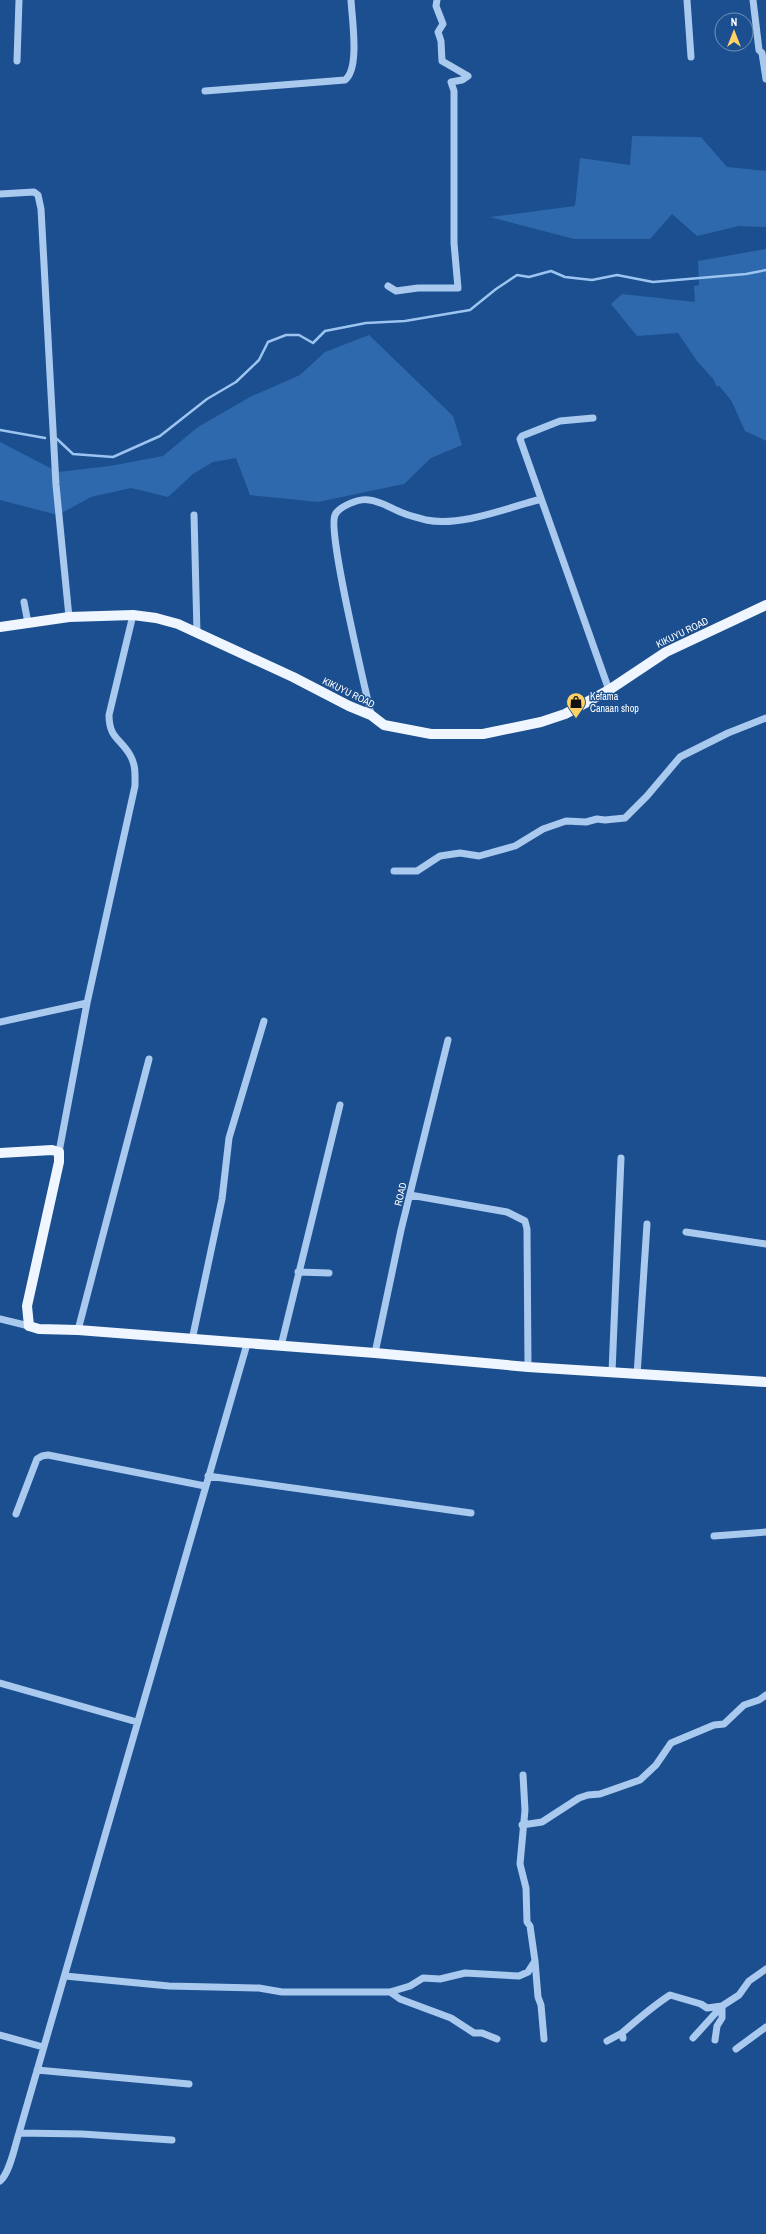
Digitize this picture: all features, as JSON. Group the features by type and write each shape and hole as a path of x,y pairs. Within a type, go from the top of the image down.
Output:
{"main road":[{"name":"KIKUYU ROAD","path":"0,627 69,617 133,615 156,618 178,624 293,677 349,706 371,715 384,725 431,734 484,734 542,722 565,714 609,690 666,652 766,605"},
{"path":"0,1153 52,1150 59,1152 59,1162 28,1306 29,1326 39,1329 78,1330 375,1353 528,1367 766,1382"}],"street":[{"path":"17,61 19,0"},
{"path":"205,91 345,80 351,75 354,59 351,0"},
{"path":"388,286 396,291 418,288 458,288 454,235 454,91 451,82 462,80 468,76 442,61 441,41 438,32 443,24 436,6 437,0"},
{"path":"686,0 691,57"},
{"path":"753,0 759,50 762,53 766,80"},
{"path":"0,194 34,192 38,195 41,209 56,485 69,617"},
{"path":"594,418 560,421 522,436 520,439 609,690"},
{"path":"371,715 337,555 334,517 338,511 347,505 368,499 405,514 426,520 458,522 542,499"},
{"path":"194,515 197,633"},
{"path":"24,602 28,623"},
{"path":"59,1152 87,1003 135,786 135,768 130,755 113,736 109,726 109,715 133,615"},
{"path":"394,871 417,871 440,856 460,853 479,856 515,846 543,829 566,821 586,822 597,819 605,820 625,818 647,796 680,757 728,733 766,718"},
{"path":"0,1022 87,1003"},
{"path":"192,1340 222,1199 229,1138 264,1022"},
{"name":"ROAD","path":"375,1353 410,1195 448,1040"},
{"path":"78,1330 149,1060"},
{"path":"281,1346 340,1105"},
{"path":"612,1372 621,1158"},
{"path":"410,1195 507,1212 525,1221 528,1367"},
{"path":"638,1375 647,1224"},
{"path":"686,1232 766,1244"},
{"path":"298,1272 329,1273"},
{"path":"0,1319 29,1326"},
{"path":"0,2181 8,2167 19,2133 247,1344"},
{"path":"16,1514 37,1459 48,1455 205,1486"},
{"path":"208,1476 471,1512"},
{"path":"714,1536 766,1532"},
{"path":"0,1682 137,1722"},
{"path":"522,1825 542,1822 578,1798 600,1794 640,1780 656,1765 671,1743 714,1724 724,1724 744,1705 758,1700 766,1695"},
{"path":"523,1775 525,1810 522,1825 520,1864 526,1888 527,1922 530,1926 544,2039"},
{"path":"65,1976 169,1986 260,1988 282,1992 390,1992 410,1986 423,1978 440,1979 465,1973 518,1976 528,1972 535,1962"},
{"path":"693,2038 722,2006 740,1995 749,1981 766,1969"},
{"path":"390,1992 400,1999 451,2018 474,2033 482,2033 497,2039"},
{"path":"607,2041 622,2036 659,2001 670,1995 701,2004 707,2008 722,2006"},
{"path":"715,2040 717,2026 722,2018 722,2006"},
{"path":"736,2049 766,2027"},
{"path":"0,2035 44,2047"},
{"path":"37,2070 189,2084"},
{"path":"19,2133 82,2134 172,2140"}],"shaded area":[{"path":"632,136 701,137 727,167 766,171 766,227 739,226 697,236 672,214 650,239 574,239 490,217 575,206 580,158 630,165"},
{"path":"766,249 766,441 745,431 731,400 719,386 716,386 714,380 697,361 678,333 637,336 611,304 622,294 695,302 694,286 699,285 698,261"},
{"path":"369,335 453,416 462,445 431,458 404,484 318,502 250,495 236,458 213,462 193,474 168,497 131,488 91,497 58,515 0,500 0,442 58,472 110,466 163,456 198,427 250,397 300,375 325,352"}],"waterway":[{"path":"57,439 73,454 113,457 160,436 207,399 236,382 259,360 268,342 286,335 299,335 313,343 325,331 366,323 405,321 470,310 496,289 517,275 529,277 551,271 565,277 592,280 617,275 653,282 746,274 766,270"},
{"path":"0,430 45,438"}],"place":[{"name":"Kefama Canaan shop","path":"576,719"}]}
